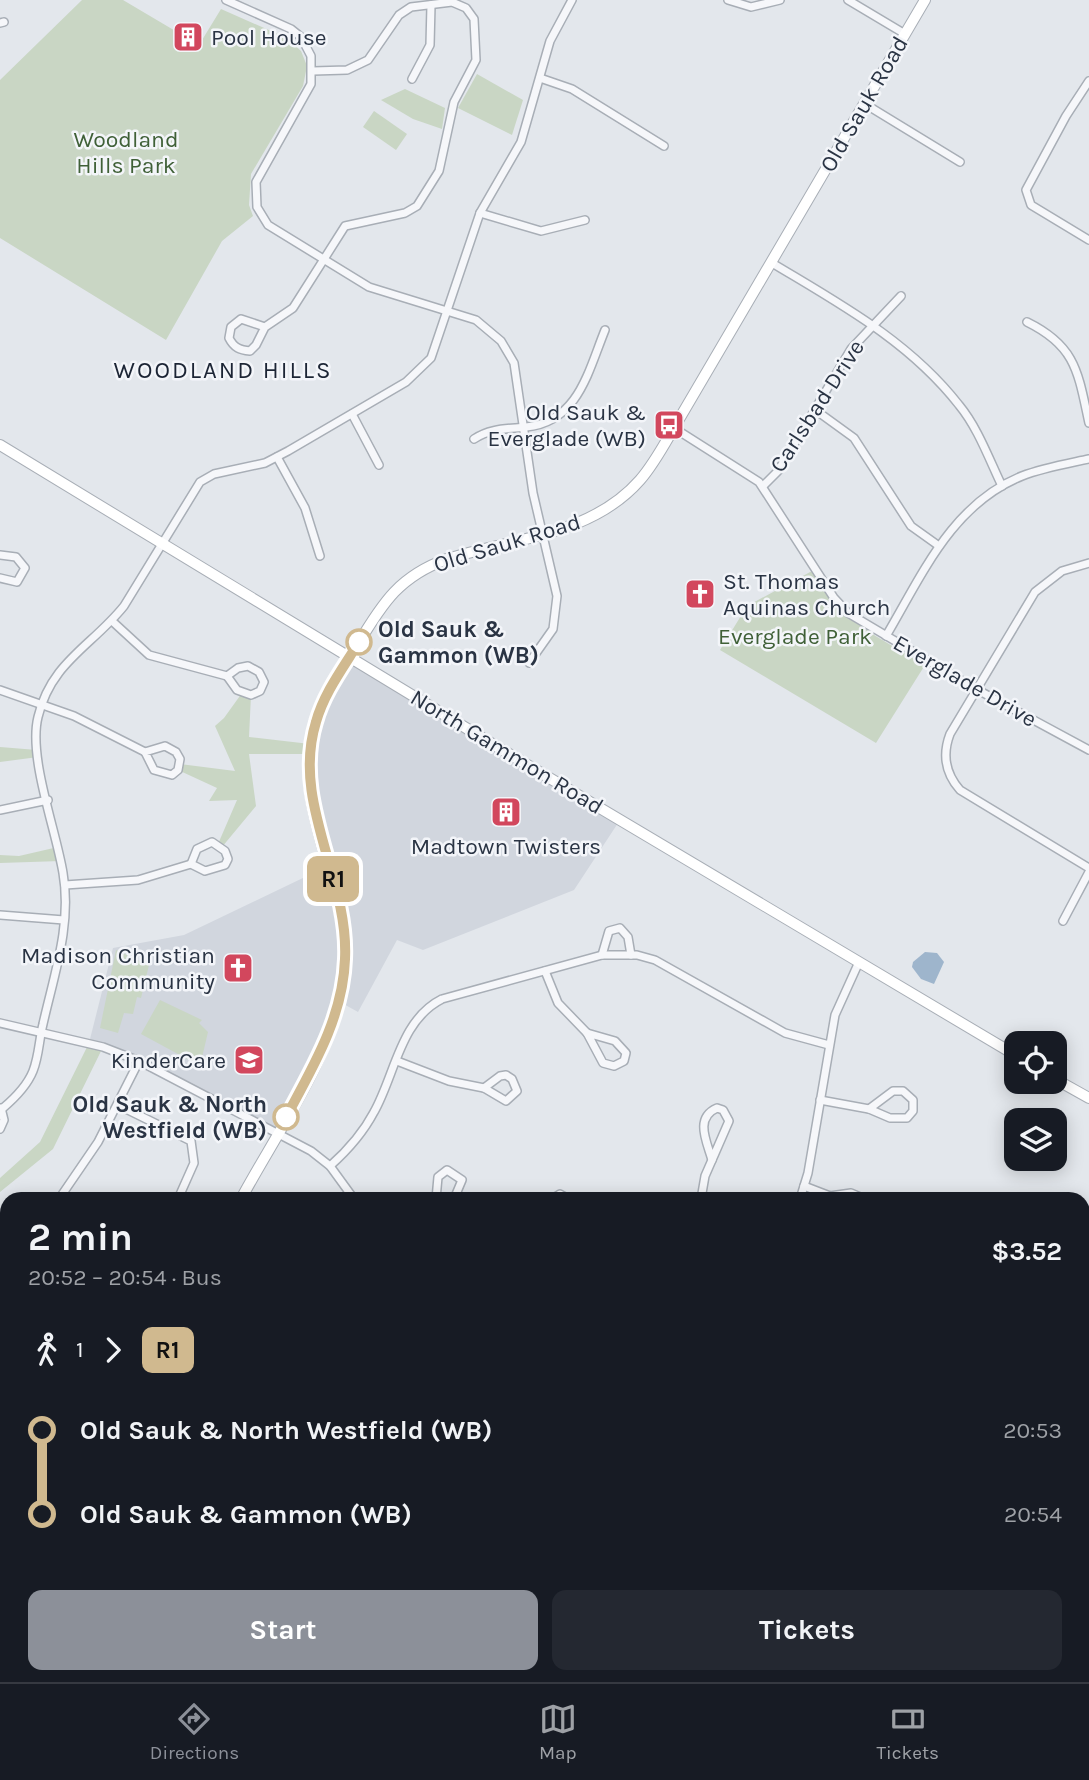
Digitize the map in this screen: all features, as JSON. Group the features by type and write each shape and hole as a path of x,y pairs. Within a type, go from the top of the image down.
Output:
{"street":[{"path":"226,0 296,33 312,56 313,71 306,93 259,174 255,191 257,207 272,229 378,290 476,320 502,341 517,375 533,494 557,587 557,608 549,638 529,663"},
{"path":"0,1129 2,1108 23,1088 32,1073 64,920 65,885 36,744 41,705 59,670 112,621 201,482 214,474 277,457 420,371 438,344 480,213 521,142 550,41 572,0"},
{"path":"728,0 751,7 780,0"},
{"name":"Old Sauk Road","path":"245,1192 275,1144 277,1133 327,1039 343,982 343,920 312,797 309,763 316,719 350,656 389,596 415,574 460,555 587,520 623,496 648,471 925,0"},
{"path":"850,1 905,34"},
{"path":"265,327 242,319 232,327 229,338 236,348 250,351 265,327 293,308 340,231 349,224 405,213 417,206 439,171 452,108 474,68 477,42 474,19 466,8 452,2 411,7 399,15 373,55 355,68 313,71"},
{"path":"412,79 430,45 431,5"},
{"path":"540,78 572,89 664,146"},
{"path":"1089,81 1026,190 1029,202 1089,240"},
{"path":"864,104 960,162"},
{"path":"480,213 541,231 585,220"},
{"path":"772,263 891,337 958,403 1002,485"},
{"name":"Carlsbad Drive","path":"763,486 778,471 850,349 901,296"},
{"path":"1027,322 1055,337 1071,356 1089,423"},
{"path":"474,439 485,432 524,428 556,419 572,406 605,330"},
{"path":"814,409 854,438 911,526 939,546"},
{"path":"352,414 379,465"},
{"name":"Everglade Drive","path":"674,428 738,466 763,486 834,598 848,613 976,689 1089,750"},
{"name":"North Gammon Road","path":"0,444 1004,1048"},
{"path":"277,457 305,508 320,556"},
{"path":"886,636 939,546 964,513 1002,485 1032,473 1089,458"},
{"path":"0,555 16,556 25,568 16,582 0,578"},
{"path":"1063,921 1089,870 968,796 953,781 945,762 947,741 1035,592 1062,571 1089,563"},
{"path":"112,621 149,655 227,676 236,690 246,694 256,694 264,686 259,672 248,666 237,668 227,676"},
{"path":"0,690 74,716 145,752 150,765 161,774 172,775 178,770 180,759 170,748 159,747 145,752"},
{"path":"0,810 48,800"},
{"path":"65,885 138,880 191,864 210,871 225,865 227,855 222,847 212,842 197,849 191,864"},
{"path":"0,915 64,920"},
{"path":"603,955 605,937 609,931 620,928 628,937 631,955"},
{"path":"330,1167 354,1143 373,1114 411,1027 435,1003 603,955 631,955 655,961 785,1033 829,1045"},
{"path":"802,1192 839,1001 859,962"},
{"path":"545,971 558,1003 587,1033 603,1063 614,1066 624,1061 626,1055 621,1045 587,1033"},
{"path":"0,1023 103,1047 139,1060 311,1151 330,1167 349,1192"},
{"path":"64,1192 89,1156 118,1105 139,1060"},
{"path":"397,1061 449,1081 484,1088 506,1101 517,1091 512,1079 506,1075 500,1076 484,1088"},
{"path":"1067,1086 1089,1098"},
{"path":"820,1100 869,1109 903,1120 911,1114 913,1100 903,1091 892,1091 869,1109"},
{"path":"118,1105 191,1141 194,1163 181,1192"},
{"path":"702,1192 705,1176 712,1160 729,1121 723,1110 717,1108 706,1116 703,1125 712,1160"},
{"path":"437,1192 438,1177 447,1170 462,1180 457,1192"},
{"path":"804,1186 819,1192"}],"shaded area":[{"path":"350,656 620,820 574,890 423,950 397,940 358,1012 340,1002 332,1024 277,1133 164,1072 89,1043 113,948 184,935 330,865 312,797 313,732"}],"green space":[{"name":"Woodland Hills Park","path":"82,0 123,0 199,45 221,9 287,38 301,51 307,66 303,86 251,174 249,205 253,216 222,241 166,340 0,238 0,80"},
{"path":"477,74 523,100 512,135 458,108"},
{"path":"405,89 445,108 442,129 413,119 381,100"},
{"path":"374,111 407,134 396,150 363,127"},
{"name":"Everglade Park","path":"812,571 835,603 861,626 925,665 876,743 720,650 747,606"},
{"path":"242,693 251,695 249,737 310,744 309,754 249,754 256,806 222,847 218,844 237,800 209,801 217,788 178,770 180,764 235,771 215,726"},
{"path":"0,747 37,750 38,757 0,762"},
{"path":"58,847 61,861 0,863 0,855 19,856"},
{"path":"116,950 149,965 141,998 137,997 133,1014 124,1013 118,1033 100,1028"},
{"path":"160,1000 202,1020 199,1023 208,1032 200,1066 141,1034"},
{"path":"89,1043 103,1047 53,1149 0,1192 0,1178 40,1142"}],"water":[{"path":"925,952 937,953 944,962 934,984 921,979 912,967 913,962"}],"bus line":[{"name":"R1","path":"286,1117 327,1039 343,982 343,920 312,797 309,763 316,719 327,694 359,642"}],"place":[{"name":"Pool House","path":"188,37"},
{"name":"Old Sauk & Everglade (WB)","path":"669,425"},
{"name":"St. Thomas Aquinas Church","path":"700,594"},
{"name":"Old Sauk & Gammon (WB)","path":"359,642"},
{"name":"Madtown Twisters","path":"506,812"},
{"name":"Madison Christian Community","path":"238,968"},
{"name":"KinderCare","path":"249,1060"},
{"name":"Old Sauk & North Westfield (WB)","path":"286,1117"}],"district":[{"name":"WOODLAND HILLS","path":"223,370"}]}
